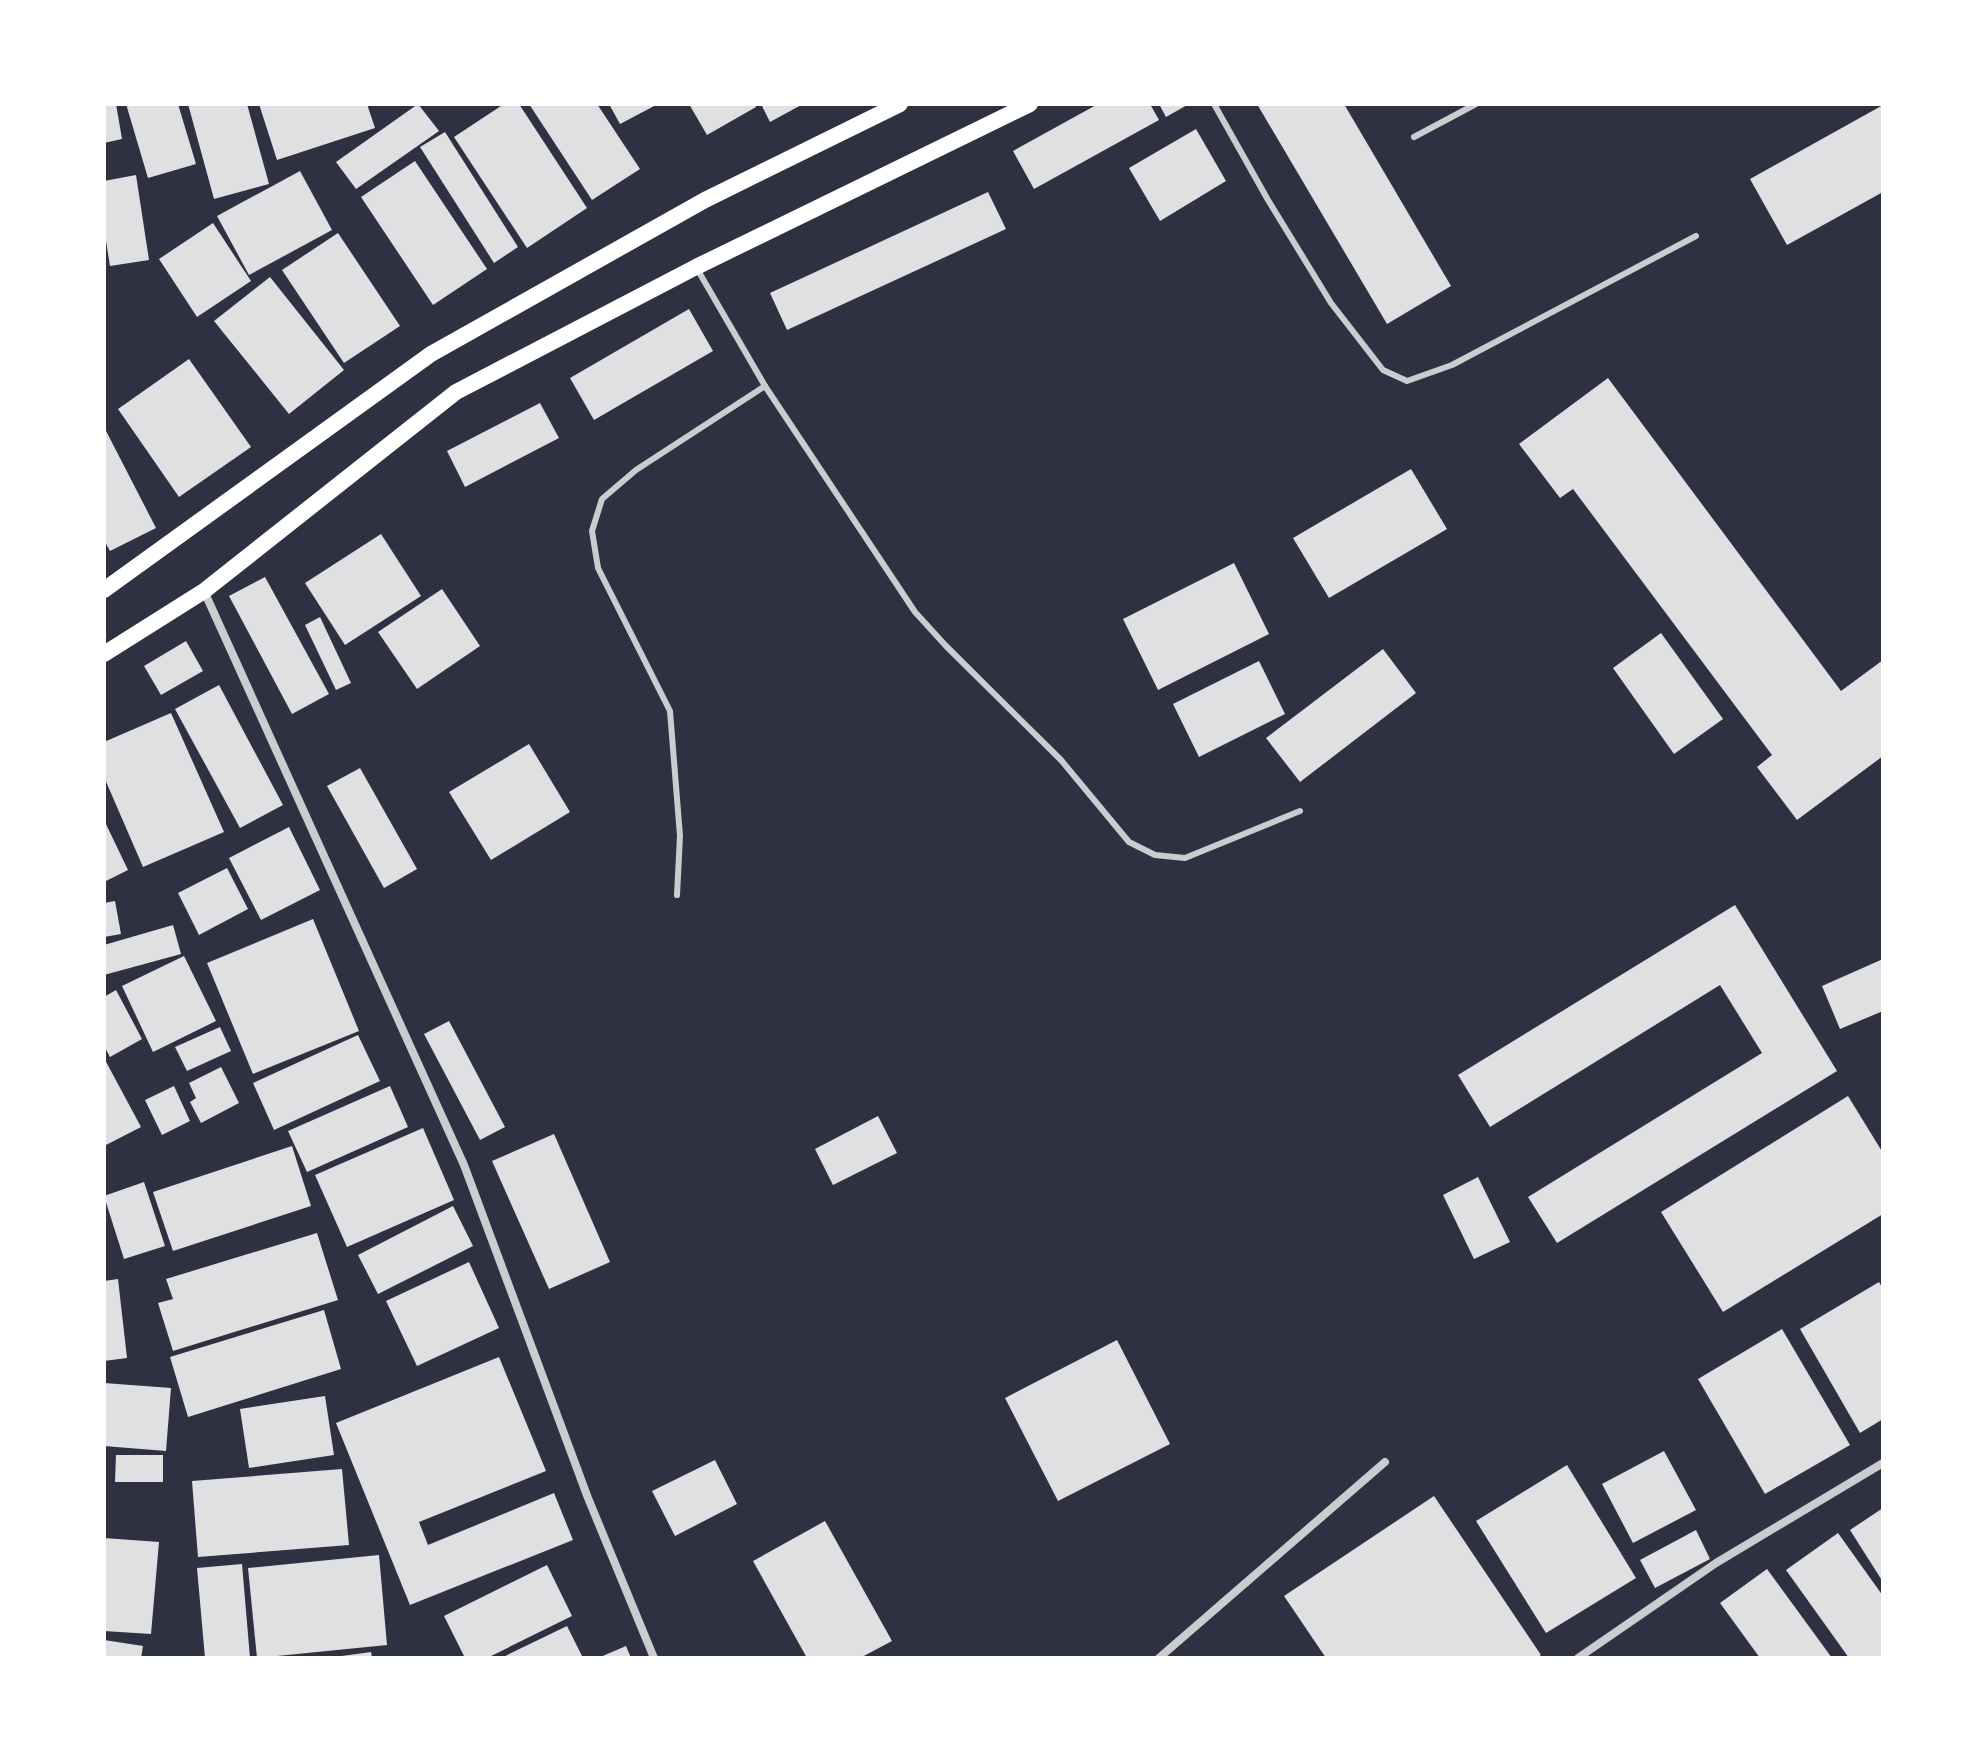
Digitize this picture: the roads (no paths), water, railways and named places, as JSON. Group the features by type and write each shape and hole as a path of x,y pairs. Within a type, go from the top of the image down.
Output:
{"main road":[{"path":"104,590 431,354 705,200 900,104"},
{"path":"104,654 204,591 456,392 696,267 1030,104"}],"street":[{"path":"204,591 464,1165 588,1498 654,1658"},
{"path":"1159,1658 1385,1462"},
{"path":"1578,1658 1716,1563 1883,1463"}],"lane":[{"path":"1214,104 1331,303 1383,370 1407,381 1452,365 1696,236"},
{"path":"1414,137 1476,104"},
{"path":"696,267 765,386 915,612 1061,760 1129,842 1155,855 1185,858 1300,811"},
{"path":"677,895 680,836 670,711 598,568 592,531 602,499 636,470 765,386"}]}
